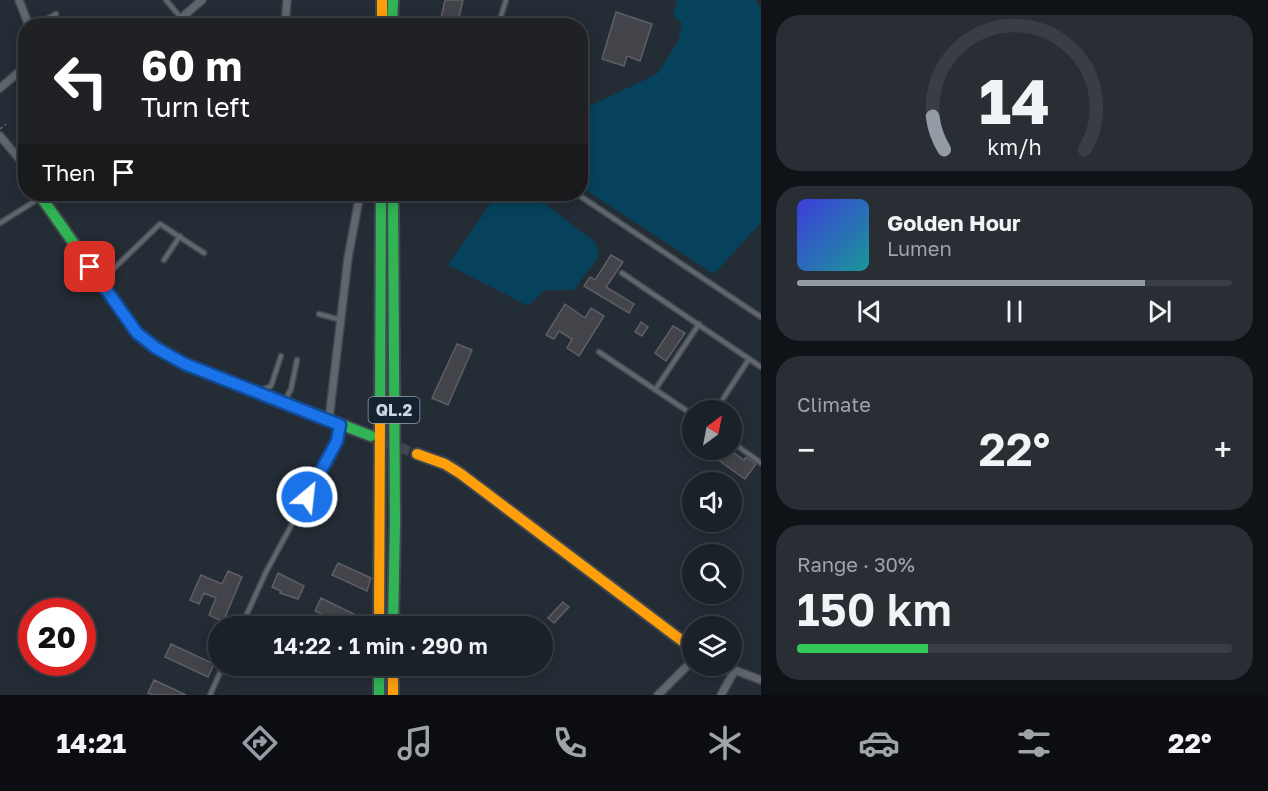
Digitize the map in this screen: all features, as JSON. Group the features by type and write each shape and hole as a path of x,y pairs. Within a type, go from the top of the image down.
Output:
{"main road":[{"path":"382,0 382,18"},
{"path":"393,0 393,18"},
{"path":"43,201 137,333 147,342 185,364 371,436"},
{"name":"QL.2","path":"379,616 381,201"},
{"name":"QL.2","path":"393,201 395,511 393,616"},
{"path":"417,454 445,464 461,474 682,641"},
{"path":"379,676 379,695"},
{"path":"393,676 393,695"}],"street":[{"path":"19,0 26,18"},
{"path":"181,18 202,0"},
{"path":"286,18 287,0"},
{"path":"0,88 18,73"},
{"path":"0,136 18,158"},
{"path":"329,419 348,258 359,201"},
{"path":"658,695 682,671"},
{"path":"742,673 761,680"},
{"path":"721,695 732,676"}],"lane":[{"path":"166,0 181,18"},
{"path":"500,18 506,0"},
{"path":"49,18 56,14"},
{"path":"0,223 33,201"},
{"path":"587,201 761,317"},
{"path":"100,282 160,224 204,253"},
{"path":"164,260 180,236"},
{"path":"622,273 761,367"},
{"path":"319,314 341,320"},
{"path":"655,390 699,324"},
{"path":"599,352 682,408"},
{"path":"258,392 271,386 281,356"},
{"path":"722,400 749,359"},
{"path":"284,402 291,389 297,360"},
{"path":"246,616 266,572 337,441 340,425"},
{"path":"742,449 761,463"},
{"path":"210,695 219,676"}],"path":[{"path":"0,129 6,124"}],"water":[{"path":"677,0 755,0 761,9 761,223 714,274 588,192 588,107 657,74 678,42 682,23 673,16"},
{"path":"492,201 541,201 595,242 599,256 574,290 545,290 528,306 448,265"}],"building":[{"path":"445,0 463,0 459,18 441,18"},
{"path":"616,12 652,24 640,61 627,56 624,66 602,59"},
{"path":"611,255 623,262 606,287 634,304 629,313 584,286 590,277 595,280"},
{"path":"565,304 585,318 591,308 604,316 579,356 567,348 572,339 559,331 554,339 546,335"},
{"path":"641,322 648,327 642,336 635,332"},
{"path":"673,326 685,333 666,361 655,353"},
{"path":"457,344 472,350 448,405 432,398"},
{"path":"746,457 756,464 745,479 742,477 742,472 735,472 718,460 744,460"},
{"path":"338,563 371,578 367,591 332,575"},
{"path":"228,571 242,577 226,616 209,615 216,598 204,593 199,604 190,600 201,575 222,584"},
{"path":"278,573 304,586 298,599 280,593 281,591 272,587"},
{"path":"321,598 358,616 326,616 315,611"},
{"path":"563,602 569,607 554,623 553,616 550,616"},
{"path":"171,644 208,661 208,676 208,677 165,657"},
{"path":"154,680 186,695 148,693"}],"tunnel":[{"path":"372,437 417,454"}],"traffic: fast":[{"path":"392,18 393,0"},
{"path":"44,201 137,333 147,342 185,364 371,436"},
{"path":"380,416 381,201"},
{"path":"393,201 395,523 393,616"},
{"path":"379,676 379,695"}],"traffic: slow":[{"path":"382,0 382,18"},
{"path":"379,616 380,416"},
{"path":"417,454 445,464 461,474 682,641"},
{"path":"393,676 393,695"}],"route":[{"path":"90,267 137,333 156,348 185,364 340,425 337,441 307,497"}]}
